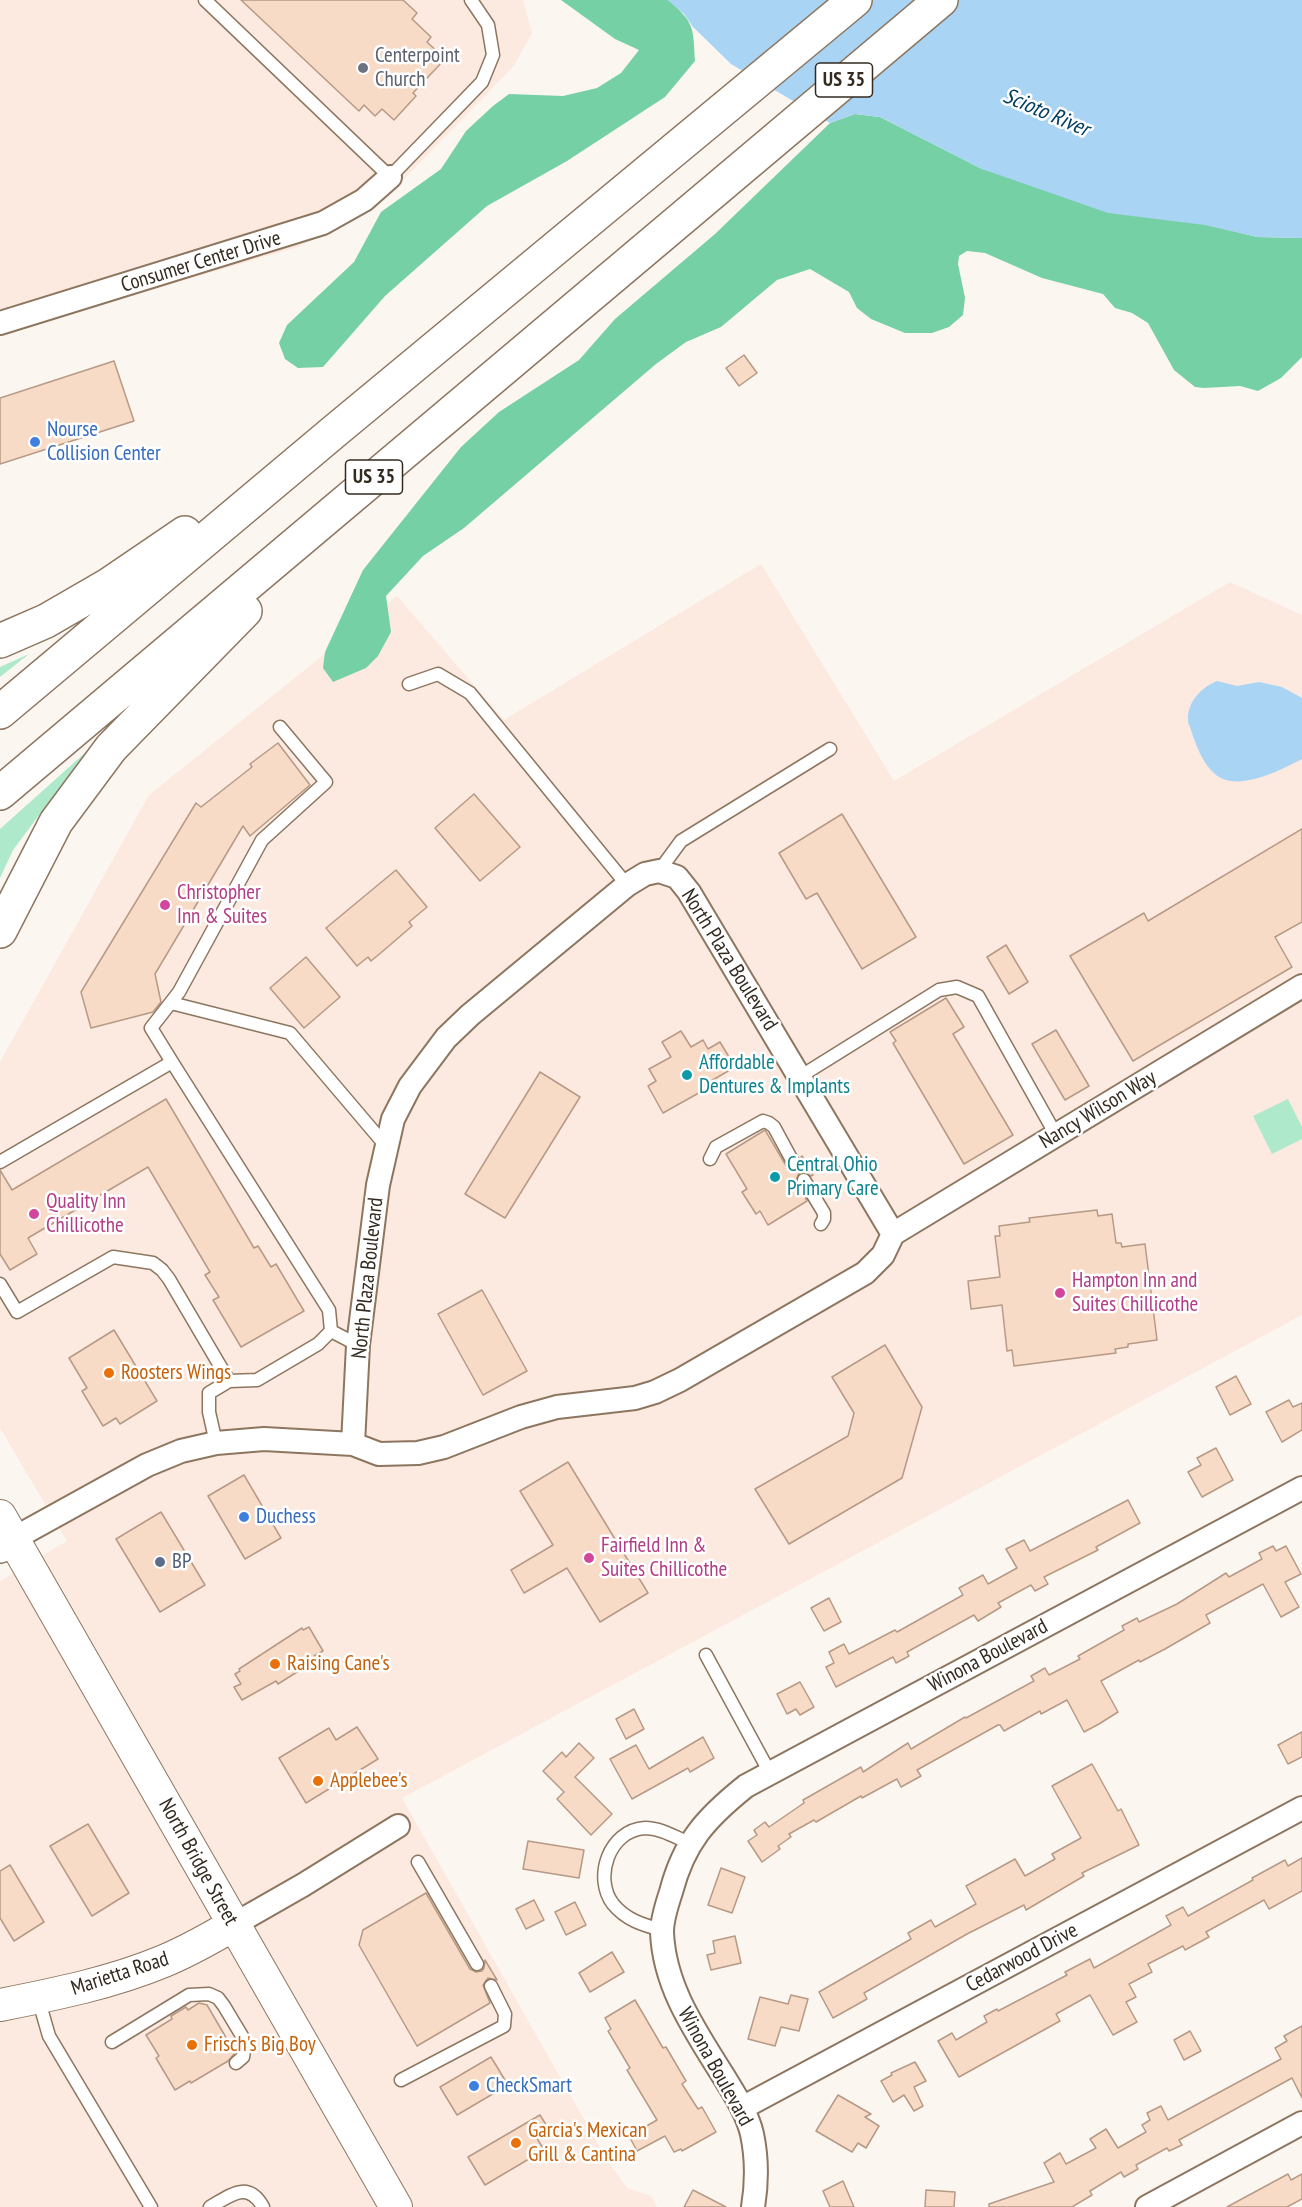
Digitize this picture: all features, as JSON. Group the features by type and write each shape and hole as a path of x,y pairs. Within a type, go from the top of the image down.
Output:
{"highway":[{"name":"US 35","path":"0,712 855,0"},
{"name":"US 35","path":"0,794 940,0"},
{"path":"0,641 46,621 110,584 336,430"},
{"path":"0,931 56,822 111,748 416,441"}],"main road":[{"name":"North Bridge Street","path":"4,1534 396,2207"},
{"name":"Marietta Road","path":"0,2005 95,1984 164,1961 233,1925"}],"street":[{"name":"Consumer Center Drive","path":"0,323 323,223 364,200 390,177"},
{"name":"North Plaza Boulevard","path":"352,1444 358,1345 378,1185 393,1119 410,1086 446,1038 590,913 645,874 659,871 677,877 689,892 801,1076 893,1234"},
{"name":"Nancy Wilson Way","path":"893,1234 1302,986"},
{"path":"4,1534 147,1465 181,1451 216,1443 264,1439 352,1444 379,1454 418,1453 444,1447 521,1417 557,1407 635,1398 654,1392 680,1380 865,1274 883,1255 893,1234"},
{"name":"Winona Boulevard","path":"753,2207 756,2166 752,2134 742,2108 686,2015 672,1987 666,1960 662,1930 676,1872 689,1843 723,1805 746,1786 1302,1488"},
{"name":"Cedarwood Drive","path":"742,2108 1302,1808"},
{"path":"233,1925 312,1880 398,1826"},
{"path":"1147,2207 1302,2123"}],"lane":[{"path":"205,0 390,177 482,82 493,55 488,25 471,0"},
{"path":"409,684 438,674 471,693 627,885"},
{"path":"216,1443 209,1412 209,1393 229,1381 257,1380 318,1344 330,1331 329,1310 151,1028 179,992 262,840 326,783 280,727"},
{"path":"659,871 681,841 830,749"},
{"path":"801,1076 939,990 957,987 978,996 1056,1135"},
{"path":"171,1003 290,1033 386,1146"},
{"path":"0,1162 172,1062"},
{"path":"710,1159 716,1147 764,1121 774,1128 793,1161"},
{"path":"804,1180 824,1213 821,1224"},
{"path":"0,1284 17,1312 113,1257 153,1263 169,1279 229,1381"},
{"path":"330,1331 358,1345"},
{"path":"706,1655 770,1773"},
{"path":"662,1930 639,1924 614,1905 606,1892 603,1875 606,1861 612,1849 622,1839 634,1831 646,1828 662,1831 689,1843"},
{"path":"418,1862 477,1964"},
{"path":"401,2080 504,2026 505,2014 491,1986"},
{"path":"112,2043 189,1995 209,1994 218,1998 242,2036 245,2051 243,2057 236,2063"},
{"path":"38,1998 48,2036 151,2207"},
{"path":"210,2207 235,2193 247,2191 258,2197 263,2207"}],"shaded area":[{"path":"0,0 523,0 532,33 513,67 393,190 359,217 298,247 0,334"},
{"path":"761,564 894,781 1230,582 1302,615 1302,1315 402,1798 607,2160 627,2188 651,2196 657,2207 0,2207 0,1581 67,1541 0,1428 0,1062 149,795 397,596 504,720"}],"green space":[{"path":"561,0 668,0 683,14 691,26 695,61 665,97 567,161 487,206 385,296 323,367 298,368 285,359 279,343 287,325 354,262 381,212 441,169 466,131 493,106 509,94 563,96 597,88 621,73 639,50 615,39"},
{"path":"855,114 880,117 982,169 1257,237 1302,238 1302,357 1281,378 1258,391 1240,386 1195,387 1174,370 1148,323 1132,313 1115,308 1103,294 1042,278 985,253 967,251 959,256 958,264 965,298 963,315 949,327 932,333 905,333 871,319 857,308 849,292 810,269 777,280 721,327 686,342 656,364 464,528 423,556 386,596 391,632 378,656 366,668 333,682 323,668 325,652 363,570 461,447 499,412 579,360 615,319 715,234 830,123"},
{"path":"29,654 0,677 0,667"},
{"path":"87,751 13,850 0,878 0,829"},
{"path":"1288,1099 1302,1127 1302,1139 1272,1154 1253,1116"}],"water":[{"name":"Scioto River","path":"668,0 1302,0 1302,238 1257,237 1205,225 1108,213 982,169 880,117 855,114 830,123 731,64"},
{"path":"1217,681 1237,686 1259,682 1282,687 1302,698 1302,759 1277,771 1249,780 1231,781 1216,775 1201,756 1189,725 1188,713 1196,696"}],"building":[{"path":"241,0 403,0 417,13 412,19 431,37 427,42 445,59 413,93 416,96 394,120 382,109 375,116 364,105 359,111"},
{"path":"744,355 757,373 739,386 726,368"},
{"name":"Nourse Collision Center","path":"114,361 134,421 0,464 0,398"},
{"name":"Christopher Inn & Suites","path":"278,743 310,785 250,836 243,826 155,974 161,1002 153,1012 91,1028 81,992 196,803 201,807 252,767 250,764"},
{"path":"474,794 520,847 480,881 435,828"},
{"path":"842,814 916,937 862,969 817,893 806,899 779,853"},
{"path":"1302,829 1302,922 1275,937 1292,967 1133,1061 1070,956 1144,913 1148,921"},
{"path":"396,870 427,907 409,922 412,926 383,951 371,961 368,957 357,966 326,928"},
{"path":"1006,945 1028,982 1009,994 987,957"},
{"path":"306,957 340,997 304,1028 270,988"},
{"path":"946,998 964,1027 953,1034 1013,1135 964,1164 893,1043 896,1041 890,1032"},
{"path":"1056,1030 1089,1086 1065,1100 1032,1044"},
{"name":"Affordable Dentures & Implants","path":"681,1031 691,1047 703,1040 708,1049 720,1042 735,1067 711,1081 713,1085 663,1113 648,1086 656,1081 649,1069 671,1057 662,1042"},
{"path":"540,1072 580,1097 505,1218 465,1194"},
{"name":"Quality Inn Chillicothe","path":"166,1099 254,1248 258,1246 271,1267 276,1264 304,1311 241,1347 213,1300 219,1297 205,1275 210,1272 148,1167 28,1238 37,1254 10,1270 0,1254 0,1170 12,1190"},
{"name":"Central Ohio Primary Care","path":"765,1130 788,1169 797,1169 802,1156 813,1175 799,1173 796,1180 807,1201 768,1225 760,1211 756,1214 742,1192 747,1189 726,1154"},
{"name":"Hampton Inn and Suites Chillicothe","path":"1097,1210 1098,1216 1112,1214 1116,1243 1121,1243 1122,1247 1145,1244 1157,1340 1128,1344 1128,1347 1115,1349 1116,1353 1014,1366 1012,1350 1007,1351 1002,1305 971,1309 968,1281 1000,1277 995,1236 1000,1236 999,1226 1030,1222 1029,1218"},
{"path":"482,1290 527,1371 483,1395 438,1314"},
{"name":"Roosters Wings","path":"114,1330 157,1401 120,1424 116,1418 103,1426 82,1391 87,1388 69,1358"},
{"path":"885,1345 922,1407 902,1478 789,1544 755,1489 848,1436 854,1413 832,1377"},
{"path":"1236,1376 1251,1404 1230,1415 1216,1387"},
{"path":"1289,1400 1293,1407 1302,1403 1302,1430 1282,1442 1266,1412"},
{"path":"1216,1448 1233,1480 1202,1497 1188,1472 1201,1465 1197,1458"},
{"path":"568,1462 648,1593 600,1622 567,1568 524,1593 511,1570 553,1545 520,1491"},
{"name":"Duchess","path":"244,1475 281,1538 245,1559 208,1496"},
{"path":"1128,1500 1140,1523 1096,1547 1098,1550 1044,1577 1048,1584 1035,1591 1031,1585 998,1603 1001,1607 978,1621 974,1615 907,1652 909,1656 896,1663 893,1657 836,1687 826,1667 834,1663 829,1652 844,1644 849,1654 895,1630 897,1632 963,1595 959,1588 983,1575 988,1584 1017,1568 1006,1549 1024,1540 1030,1551"},
{"name":"BP","path":"161,1512 205,1585 160,1612 116,1539"},
{"path":"1273,1546 1276,1551 1286,1546 1301,1574 1285,1582 1299,1607 1281,1617 1263,1584 1206,1615 1210,1623 1165,1649 1101,1681 1118,1712 1099,1724 1084,1732 1067,1700 1041,1714 1040,1711 1004,1731 998,1725 917,1770 921,1776 901,1787 897,1779 862,1798 861,1796 816,1822 814,1820 789,1834 791,1837 778,1846 780,1849 762,1862 748,1841 757,1835 754,1830 765,1822 769,1827 804,1803 803,1800 861,1767 863,1772 908,1743 911,1749 965,1717 1034,1681 1031,1676 1045,1668 1049,1675 1080,1659 1078,1656 1124,1630 1122,1626 1137,1618 1139,1622 1177,1604 1226,1573 1229,1577 1262,1559 1259,1553"},
{"path":"829,1598 841,1622 824,1631 811,1608"},
{"name":"Raising Cane's","path":"309,1627 323,1651 314,1656 316,1660 278,1684 276,1681 242,1700 234,1687 241,1684 235,1674 240,1671 239,1669 302,1628 303,1630"},
{"path":"800,1682 814,1707 800,1715 796,1709 787,1714 777,1694"},
{"path":"634,1709 644,1729 626,1739 616,1719"},
{"name":"Applebee's","path":"357,1727 378,1759 306,1803 279,1758 329,1728 336,1740"},
{"path":"1302,1732 1302,1757 1288,1764 1278,1745"},
{"path":"703,1737 714,1758 690,1772 688,1768 632,1799 610,1759 636,1745 649,1769"},
{"path":"579,1743 594,1758 575,1777 612,1814 591,1835 557,1799 564,1792 543,1771 562,1752 566,1757"},
{"path":"1092,1764 1118,1811 1121,1809 1139,1845 1082,1873 1084,1876 1026,1910 1024,1905 967,1934 864,1993 867,1999 833,2018 819,1992 911,1939 908,1933 931,1920 935,1927 976,1904 966,1886 1015,1859 1025,1876 1055,1859 1052,1854 1081,1838 1052,1786"},
{"path":"88,1824 129,1893 92,1916 50,1846"},
{"path":"528,1841 584,1850 579,1878 523,1869"},
{"path":"1302,1858 1302,1891 1269,1909 1264,1900 1206,1932 1209,1937 1185,1950 1183,1946 1148,1964 1152,1972 1129,1984 1136,1997 1126,2002 1137,2022 1113,2035 1090,1995 1056,2014 1060,2021 959,2077 938,2041 952,2033 956,2040 987,2022 984,2016 1067,1975 1065,1972 1090,1959 1094,1968 1171,1925 1166,1916 1183,1907 1188,1916 1285,1860 1288,1866"},
{"path":"10,1865 44,1922 14,1941 0,1918 0,1871"},
{"path":"721,1868 745,1877 732,1913 708,1905"},
{"path":"426,1893 470,1969 476,1972 482,1971 485,1960 497,1980 488,1978 483,1985 490,2003 417,2046 359,1945 363,1930"},
{"path":"534,1900 544,1920 526,1929 516,1909"},
{"path":"575,1902 586,1925 566,1935 555,1912"},
{"path":"735,1936 741,1963 711,1970 707,1955 715,1953 713,1941"},
{"path":"612,1952 624,1972 590,1992 579,1973"},
{"path":"791,1995 808,1999 799,2031 781,2027 775,2046 748,2039 760,1997 788,2004"},
{"path":"635,2000 663,2048 666,2047 686,2081 682,2084 698,2109 702,2107 716,2132 682,2151 681,2149 674,2152 665,2136 637,2151 629,2136 657,2120 627,2070 630,2068 608,2031 611,2029 605,2018"},
{"name":"Frisch's Big Boy","path":"199,2003 207,2005 235,2053 228,2061 175,2090 156,2058 159,2056 146,2035 172,2019 171,2016 186,2007 188,2010"},
{"path":"1302,2026 1302,2098 1292,2078 1179,2140 1182,2145 1169,2151 1167,2148 1136,2165 1138,2169 1124,2177 1121,2172 1090,2191 1092,2195 1072,2207 989,2207 989,2204 1054,2182 1044,2163 1060,2153 1066,2164 1096,2148 1090,2139 1106,2129 1118,2148 1146,2132 1142,2125 1150,2120 1147,2113 1161,2106 1168,2120 1281,2059 1275,2048 1287,2041 1284,2036"},
{"path":"1190,2031 1201,2051 1184,2060 1174,2040"},
{"name":"CheckSmart","path":"491,2057 508,2085 457,2115 440,2087"},
{"path":"915,2062 926,2081 914,2087 923,2106 914,2111 904,2095 893,2102 881,2081 892,2075 891,2073"},
{"path":"838,2095 871,2114 865,2117 879,2126 866,2148 858,2143 852,2152 816,2131"},
{"name":"Garcia's Mexican Grill & Cantina","path":"540,2115 548,2128 535,2135 544,2150 485,2185 468,2157"},
{"path":"1288,2174 1291,2180 1302,2174 1302,2199 1287,2207 1227,2207"},
{"path":"843,2181 854,2207 830,2207 823,2191"},
{"path":"693,2190 726,2207 684,2207"},
{"path":"926,2190 955,2192 954,2207 925,2207"}],"place":[{"name":"Centerpoint Church","path":"363,68"},
{"name":"Nourse Collision Center","path":"35,442"},
{"name":"Christopher Inn & Suites","path":"165,905"},
{"name":"Affordable Dentures & Implants","path":"687,1075"},
{"name":"Central Ohio Primary Care","path":"775,1177"},
{"name":"Quality Inn Chillicothe","path":"34,1214"},
{"name":"Hampton Inn and Suites Chillicothe","path":"1060,1293"},
{"name":"Roosters Wings","path":"109,1373"},
{"name":"Duchess","path":"244,1517"},
{"name":"Fairfield Inn & Suites Chillicothe","path":"589,1558"},
{"name":"BP","path":"160,1562"},
{"name":"Raising Cane's","path":"275,1664"},
{"name":"Applebee's","path":"318,1781"},
{"name":"Frisch's Big Boy","path":"192,2045"},
{"name":"CheckSmart","path":"474,2086"},
{"name":"Garcia's Mexican Grill & Cantina","path":"516,2143"}]}
